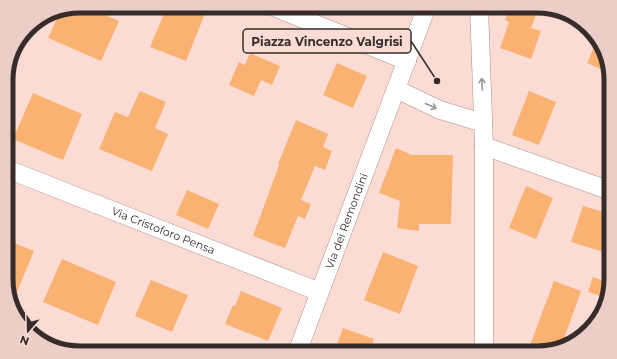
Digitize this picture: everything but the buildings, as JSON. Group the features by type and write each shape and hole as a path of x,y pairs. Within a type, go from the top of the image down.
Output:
{"street":[{"path":"288,13 407,61"},
{"name":"Via dei Remondini","path":"300,346 424,13"},
{"path":"479,13 484,146 484,346"},
{"path":"396,89 440,110 483,123"},
{"path":"484,146 604,189"},
{"name":"Via Cristoforo Pensa","path":"13,171 320,292"}],"place":[{"name":"Piazza Vincenzo Valgrisi","path":"437,81"}]}
